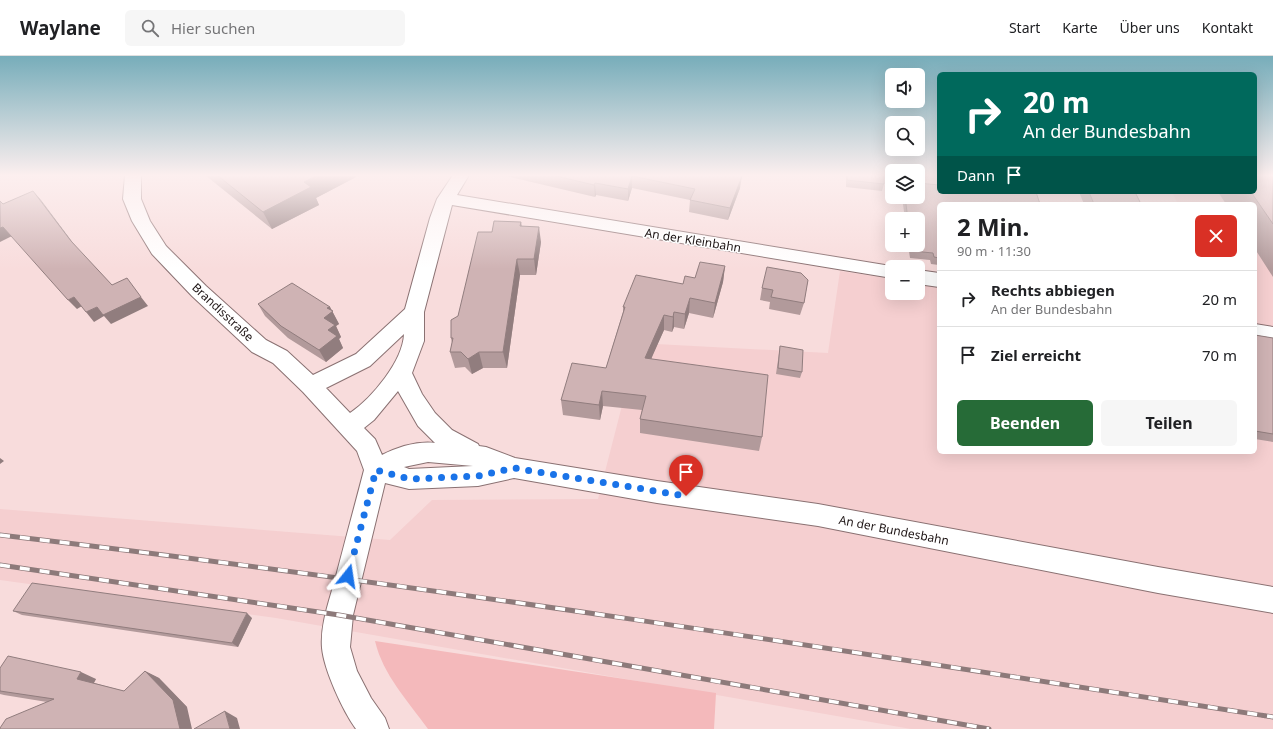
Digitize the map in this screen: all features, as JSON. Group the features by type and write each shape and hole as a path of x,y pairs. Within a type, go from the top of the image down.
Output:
{"street":[{"name":"Brandisstraße","path":"135,206 141,221 159,250 198,291 259,346 280,357 311,386 350,426 367,446 376,470"},
{"path":"350,426 366,414 401,373 414,341 414,312 443,206"},
{"name":"An der Kleinbahn","path":"491,206 885,271"},
{"path":"925,278 937,280"},
{"path":"311,386 363,360 414,312"},
{"path":"1257,332 1273,335"},
{"path":"401,373 417,407 433,428 452,443 486,457"},
{"name":"An der Bundesbahn","path":"376,470 402,456 428,452 486,457 514,468 657,492 818,515 1158,580 1273,600"},
{"name":"An der Bundesbahn","path":"376,470 409,479 478,476 514,468"},
{"path":"374,729 360,709 346,681 339,662 336,647 339,615 376,470"}],"shaded area":[{"path":"1257,206 1273,206 1273,729 911,729 276,618 0,580 0,509 390,540 432,500 598,499 627,386 656,344 828,353 840,271 885,278 885,300 925,300 925,284 937,286 937,454 1257,454"},
{"path":"375,641 716,693 714,729 428,729 390,676"}],"building":[{"path":"0,206 45,206 71,241 112,285 127,278 141,297 103,315 97,307 86,312 74,297 68,300 3,227 0,228"},
{"path":"256,206 274,206 263,212"},
{"path":"906,206 937,206 937,258 934,257 933,253 922,252 925,252 925,212 907,212"},
{"path":"1261,206 1273,206 1273,224"},
{"path":"494,221 521,222 520,226 539,227 534,259 517,259 503,352 479,352 468,359 461,352 450,352 453,338 451,338 451,320 458,316 478,232 492,232"},
{"path":"700,262 725,266 715,303 690,298 685,314 674,312 673,317 664,315 645,358 768,375 762,437 640,419 646,396 602,391 599,405 561,400 572,363 606,368 625,307 623,307 636,275 683,284 685,276 695,278"},
{"path":"767,267 801,273 808,280 804,303 771,297 773,290 762,288"},
{"path":"292,283 330,307 327,308 333,311 324,318 335,325 328,330 337,336 319,350 281,326 258,304"},
{"path":"1257,335 1273,338 1273,434 1257,431"},
{"path":"780,346 803,350 802,372 778,368"},
{"path":"32,583 247,613 232,643 13,611"},
{"path":"8,656 81,672 77,679 124,691 145,671 173,700 180,729 0,729 6,719 54,699 0,691 0,668"},
{"path":"225,711 230,729 194,729"}],"railway":[{"path":"0,535 160,554 478,597 1273,717"},
{"path":"0,565 339,615 989,729"}],"route":[{"path":"348,576 366,514 376,470 409,479 478,476 514,468 686,496"}]}
